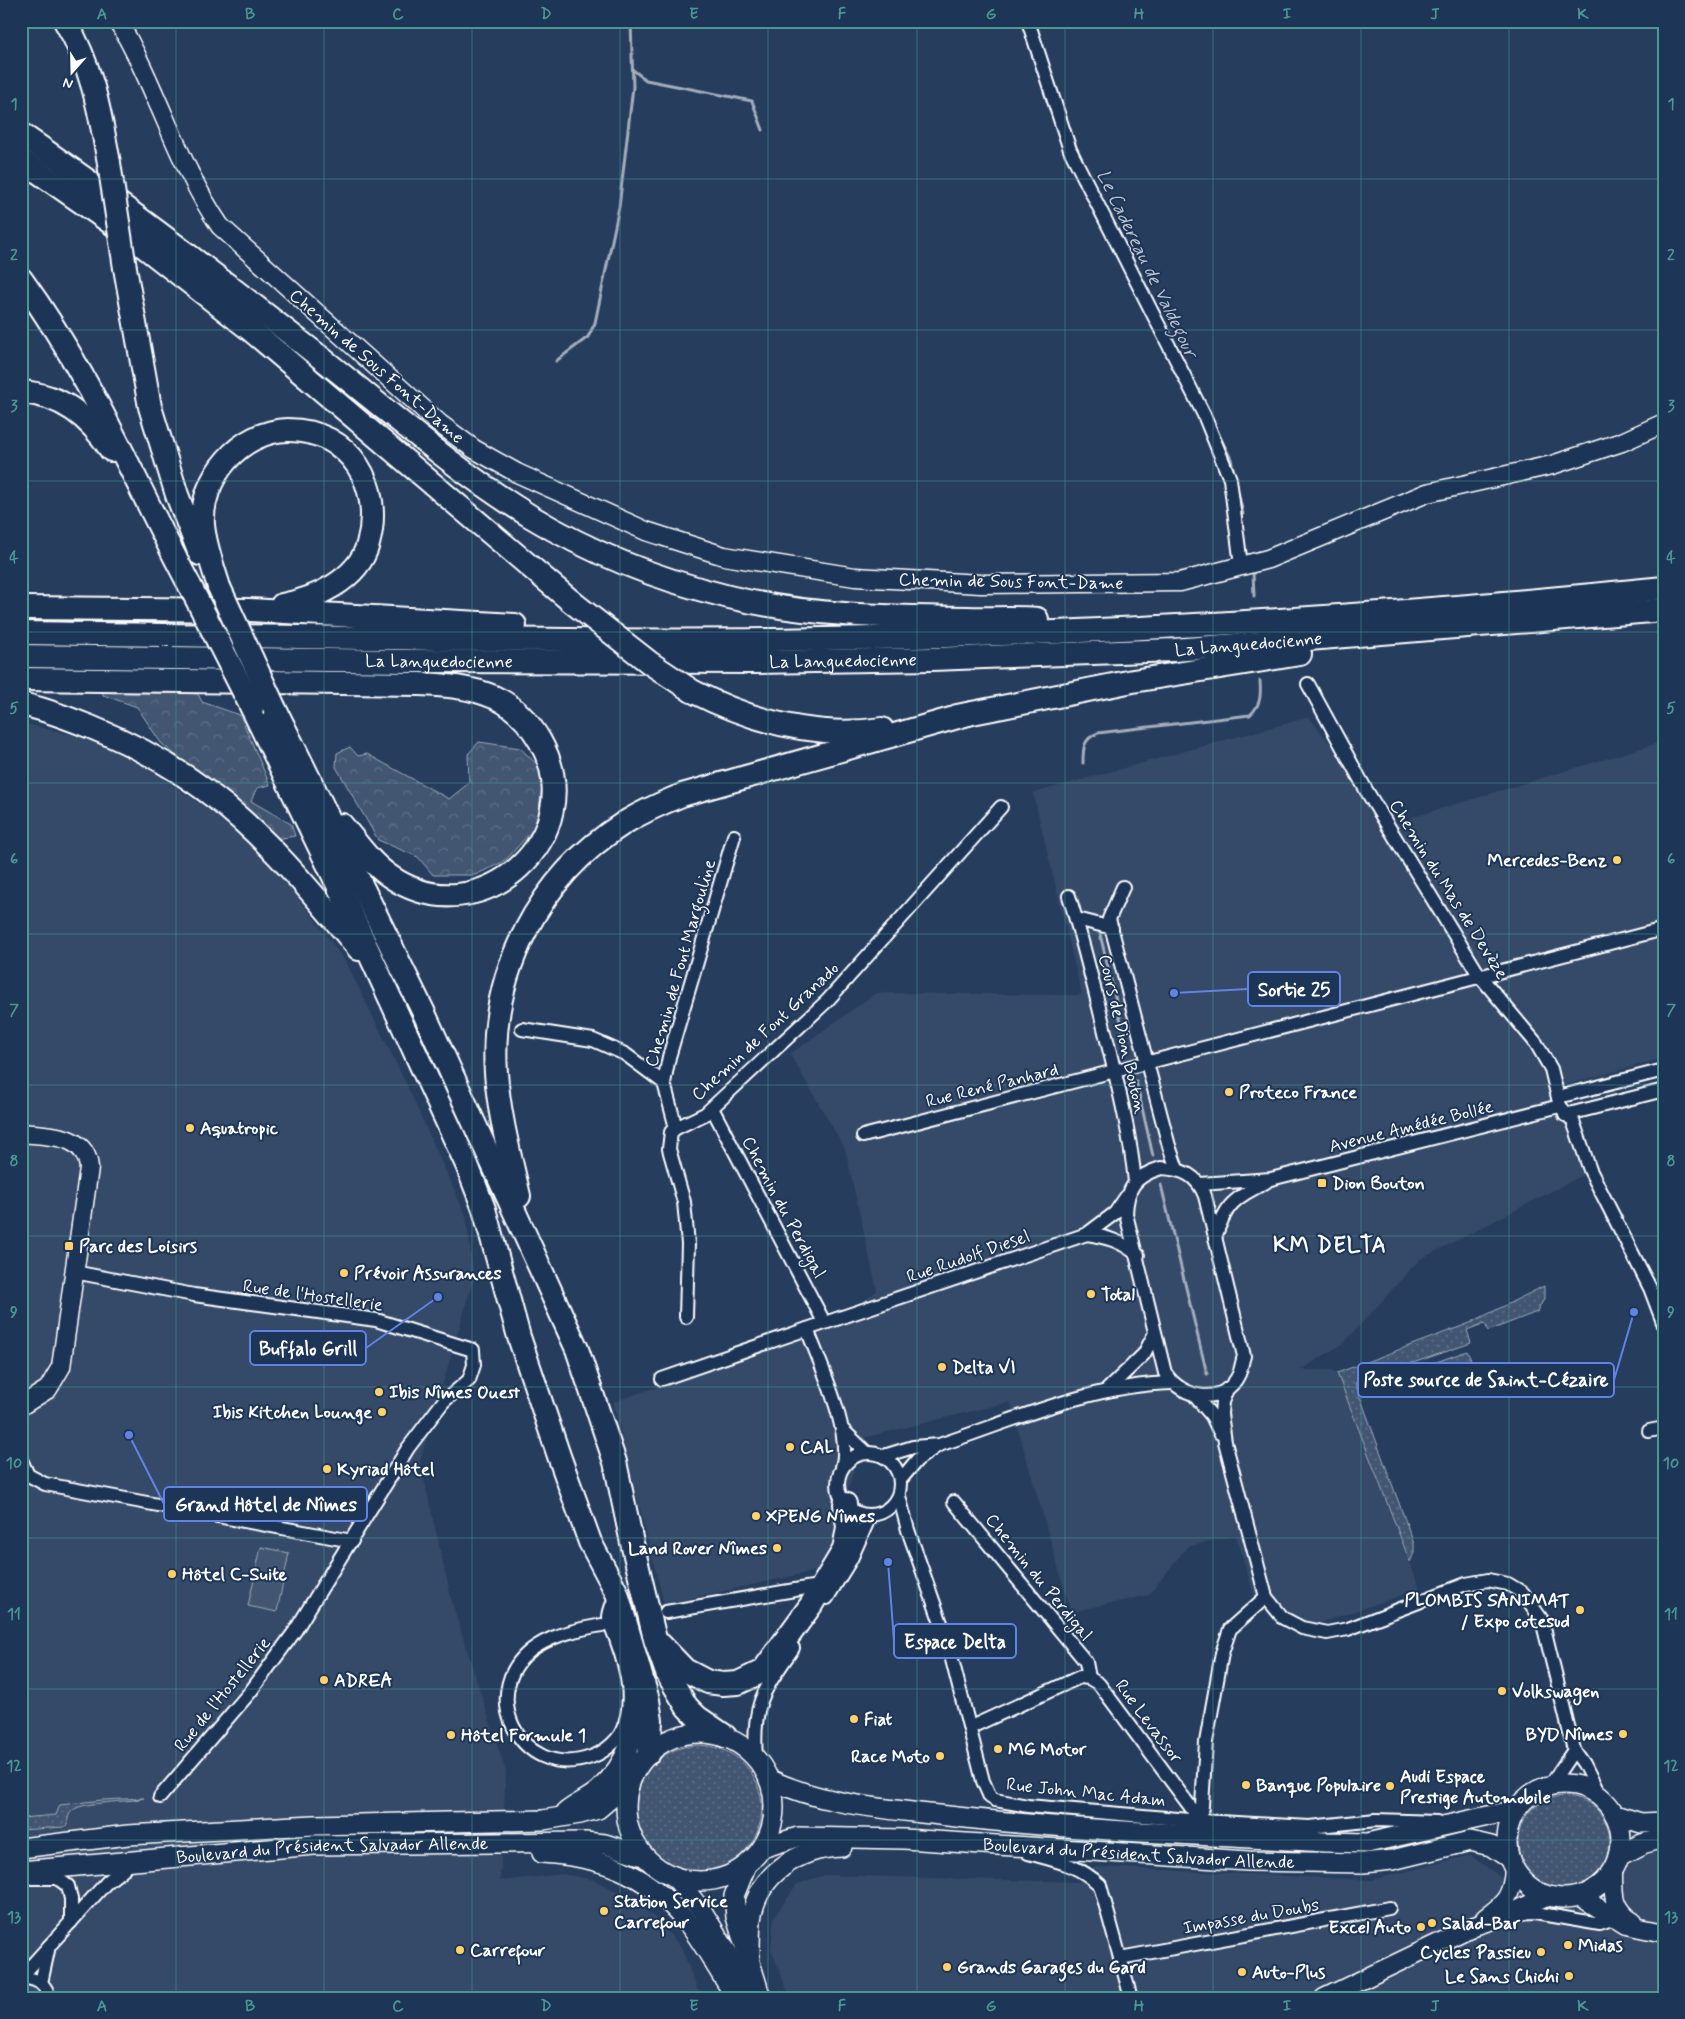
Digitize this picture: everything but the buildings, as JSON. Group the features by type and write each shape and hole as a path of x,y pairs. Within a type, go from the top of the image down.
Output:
{"highway":[{"path":"65,21 82,53 91,76 109,163 148,398 161,449 197,548 219,587 275,709 423,1011 577,1349 613,1454 656,1639 667,1673 676,1692 697,1717 725,1736"},
{"path":"21,134 205,267 465,472 531,517 607,555 687,585 730,597 792,609 875,616 1034,618 1096,630"},
{"path":"21,160 132,238 230,312 572,602 643,658 692,691 725,707 763,720 803,729 828,731 876,730 1133,681 1443,629"},
{"path":"21,279 74,359 111,426 146,503 252,708 336,881 467,1165 484,1209 519,1337 556,1448 590,1542 617,1593 648,1700 651,1722 649,1753"},
{"path":"21,392 53,399 72,408 88,420 100,433 146,503"},
{"path":"219,587 203,523 206,500 212,478 232,453 262,436 286,430 325,437 342,449 355,461 369,490 373,507 372,528 366,550 341,580 321,594 301,602 250,610"},
{"name":"La Languedocienne","path":"21,633 675,640 904,637 1096,630 1352,614 1664,588"},
{"path":"21,603 48,607"},
{"path":"21,608 250,610 485,623 675,640"},
{"name":"La Languedocienne","path":"21,656 435,661 756,662 922,659 1174,650 1664,610"},
{"path":"21,679 419,684 466,688 496,698 522,717 544,748 552,777 552,808 548,824 526,863 492,886 454,896 434,895 420,891 391,878 367,855 316,793"},
{"path":"21,704 76,721 135,746 182,773 210,792 234,811 281,857 364,956 385,988"},
{"path":"529,1242 499,1100 496,1072 496,1023 503,987 518,944 539,907 561,877 592,847 614,830 646,811 682,795 972,713"},
{"path":"656,1639 678,1664 692,1675 715,1684 738,1683 755,1676 772,1661 831,1584 844,1550 848,1527 845,1504"}],"main road":[{"path":"559,1818 600,1789 628,1750 638,1721 640,1677"},
{"path":"746,1866 721,1878 699,1882 660,1871 643,1856 631,1836 626,1819 625,1801 629,1783 640,1763 656,1746 671,1738 690,1733 706,1732 725,1736 739,1743 756,1758 769,1779 774,1802 772,1828 762,1848 746,1866 734,1896 736,1917 761,1998"},
{"name":"Boulevard du Président Salvador Allende","path":"769,1779 802,1794 846,1804 1019,1824 1367,1844 1515,1810"},
{"name":"Boulevard du Président Salvador Allende","path":"21,1848 147,1834 314,1825 559,1818 598,1809 629,1783"},
{"path":"1616,1864 1621,1832 1615,1815 1600,1796 1583,1787 1567,1783 1551,1784 1527,1796 1515,1810 1507,1833 1511,1864 1528,1886 1546,1896 1558,1898 1579,1896 1601,1885 1616,1864 1642,1844 1664,1838"},
{"path":"1615,1815 1641,1823 1664,1822"},
{"name":"Boulevard du Président Salvador Allende","path":"762,1848 798,1836 904,1838 1009,1847 1248,1861 1363,1863 1392,1860 1470,1841 1491,1846 1511,1864"},
{"path":"750,1958 751,1918 756,1900 766,1882 782,1865 800,1855 828,1848 876,1847 904,1838"},
{"name":"Boulevard du Président Salvador Allende","path":"21,1871 314,1845 585,1842 605,1844 643,1856"},
{"path":"314,1845 420,1851 503,1851 564,1855 600,1861 629,1873 670,1904 693,1930 737,1998"},
{"path":"674,1876 702,1911 728,1954 745,1998"}],"street":[{"name":"Chemin de Sous Font-Dame","path":"118,21 139,56 201,197 220,226 440,424 474,449 517,473 646,531 724,556 855,578 981,584 1180,582 1268,559 1427,494 1552,465 1622,442 1664,423"},
{"path":"1028,21 1070,150 1204,415 1230,478 1241,565"},
{"name":"Chemin du Mas de Devèze","path":"1308,684 1366,790 1479,975 1536,1043 1551,1069 1561,1106 1573,1121 1590,1170 1650,1288 1664,1325"},
{"name":"Chemin de Font Granado","path":"676,1128 705,1114 827,1001 1001,807"},
{"name":"Chemin de Font Margouline","path":"676,1128 664,1083 669,1057 734,836"},
{"name":"Cours de Dion Bouton","path":"1122,887 1109,919 1169,1146 1177,1169"},
{"name":"Cours de Dion Bouton","path":"1069,896 1077,920 1115,1072 1132,1150 1135,1182"},
{"path":"1077,920 1112,928"},
{"name":"Rue René Panhard","path":"863,1136 1115,1072 1148,1061 1479,975 1664,929"},
{"path":"522,1029 593,1040 625,1054 664,1083"},
{"name":"Avenue Amédée Bollée","path":"1200,1184 1271,1179 1561,1106 1664,1070"},
{"name":"Avenue Amédée Bollée","path":"1561,1106 1664,1090"},
{"name":"Chemin du Perdigal","path":"712,1108 824,1322"},
{"path":"676,1128 669,1138 669,1149 684,1202 688,1244 686,1317"},
{"path":"21,1133 67,1139 81,1145 88,1157 89,1168 61,1367 48,1389 21,1406"},
{"path":"1135,1182 1147,1172 1161,1168 1177,1169 1190,1174 1200,1184 1205,1196 1244,1356 1238,1376 1227,1388 1222,1402 1221,1414 1224,1442 1266,1597 1283,1618 1302,1628 1327,1633 1348,1629 1466,1584 1488,1580 1508,1584 1523,1593 1542,1620 1574,1750 1584,1764 1600,1796"},
{"name":"Avenue Amédée Bollée","path":"1215,1238 1222,1214 1237,1198 1271,1179"},
{"name":"Rue Rudolf Diesel","path":"662,1379 824,1322 1087,1234 1115,1213 1135,1182"},
{"path":"1127,1196 1126,1214 1138,1255 1154,1335 1165,1373 1172,1384"},
{"path":"1087,1234 1109,1237 1138,1255"},
{"name":"Rue de l'Hostellerie","path":"74,1272 194,1295 376,1320 473,1350 474,1365 469,1380 443,1402 408,1448 294,1631 251,1691 160,1797"},
{"path":"807,1329 844,1430 846,1455 838,1486 845,1504 861,1514 870,1516 883,1512 899,1496 901,1479 898,1470 884,1456"},
{"path":"1108,1389 1144,1354 1154,1335"},
{"path":"844,1430 866,1452 884,1456 913,1447 939,1445 1108,1389 1146,1384 1172,1384 1195,1396 1212,1416 1224,1442"},
{"path":"1195,1396 1211,1395 1227,1388"},
{"path":"1649,1431 1664,1428"},
{"path":"901,1479 917,1460 939,1445"},
{"path":"842,1467 849,1460 866,1452"},
{"path":"21,1460 28,1474 45,1484 352,1540"},
{"name":"Rue John Mac Adam","path":"899,1496 908,1530 947,1640 971,1727 983,1781 990,1797 995,1800 1028,1806 1201,1821 1310,1827 1376,1820 1458,1823"},
{"name":"Chemin du Perdigal","path":"954,1502 1086,1662 1089,1678"},
{"path":"883,1512 897,1520 908,1530"},
{"path":"756,1758 755,1718 759,1703 831,1584 851,1559 870,1516"},
{"path":"666,1612 831,1584"},
{"path":"602,1625 576,1630 538,1646 522,1659 512,1675 508,1701 512,1729 524,1745 540,1756 557,1762 580,1761 597,1755 612,1744 622,1731 630,1697 624,1662 609,1617 617,1593"},
{"path":"1201,1821 1206,1742 1222,1653 1230,1628 1266,1597"},
{"name":"Rue Levassor","path":"971,1727 1080,1677 1089,1678 1100,1684 1201,1821"},
{"path":"1551,1784 1574,1750"},
{"path":"1009,1847 1068,1863 1087,1874 1100,1885 1131,1998"},
{"path":"21,1978 107,1882 134,1860"},
{"path":"1474,1926 1507,1899 1513,1887 1511,1864"},
{"path":"1616,1864 1613,1899 1626,1918 1655,1931"},
{"path":"21,1877 61,1879 68,1886 71,1899 71,1922"},
{"path":"1324,1998 1474,1926 1508,1915 1546,1896"},
{"path":"1579,1896 1626,1925 1655,1931"},
{"name":"Impasse du Doubs","path":"1120,1958 1389,1908"},
{"path":"1508,1915 1535,1913 1600,1924 1615,1919"},
{"path":"41,1983 49,1945"},
{"path":"21,1978 31,1978 41,1983 49,1998"}],"shaded area":[{"path":"1309,717 1394,823 1664,741 1664,1058 1555,1088 1585,1174 1419,1260 1344,1343 1301,1370 1332,1370 1337,1373 1420,1589 1314,1625 1256,1601 1236,1535 1187,1547 1149,1595 1071,1612 1010,1402 863,1438 825,1569 664,1604 613,1402 823,1330 877,1291 845,1149 790,1054 876,993 1082,995 1033,793"},
{"path":"21,723 113,744 259,844 346,962 405,1081 466,1216 474,1278 420,1461 453,1606 506,1772 500,1881 563,1874 594,1880 630,1898 654,1917 681,1947 701,1998 21,1998"},
{"path":"1664,1845 1664,1998 790,1998 771,1949 774,1917 797,1884 825,1875 1080,1882 1096,1867 1372,1880 1470,1855 1521,1892 1560,1911 1602,1895 1635,1858"}],"green space":[{"path":"114,688 198,694 202,702 240,715 270,785 257,788 251,801 291,824 295,836 277,839 161,743 137,707 103,695 102,690"},
{"path":"479,742 520,748 544,771 537,825 505,861 475,875 433,875 418,857 378,840 336,767 337,753 350,747 358,756 367,754 449,799 469,783 468,754"},
{"path":"1544,1286 1544,1299 1537,1312 1488,1331 1485,1323 1467,1330 1471,1343 1355,1383 1414,1544 1414,1553 1410,1562 1337,1373 1470,1323"},
{"path":"1467,1351 1475,1369 1426,1387 1421,1382 1403,1388 1397,1376"},
{"path":"261,1547 289,1553 277,1612 248,1606"},
{"path":"699,1745 723,1750 734,1755 744,1763 752,1773 757,1784 762,1808 757,1832 752,1843 744,1853 734,1861 723,1866 699,1871 675,1866 664,1861 654,1853 646,1843 641,1832 636,1808 641,1784 646,1773 654,1763 664,1755 675,1750"},
{"path":"1564,1796 1573,1797 1590,1804 1602,1816 1609,1833 1609,1851 1602,1868 1590,1880 1573,1887 1564,1888 1555,1887 1538,1880 1526,1868 1519,1851 1518,1842 1519,1833 1526,1816 1538,1804 1555,1797"},
{"path":"144,1798 79,1807 70,1813 67,1825 64,1827 21,1830 21,1818 56,1815 60,1805"}],"waterway":[{"path":"556,361 588,337 595,323 619,207 633,87 631,21"},
{"path":"633,70 646,80 752,101 763,130"},
{"name":"Le Cadereau de Valdegour","path":"1073,140 1084,164"},
{"name":"Le Cadereau de Valdegour","path":"1215,427 1231,459 1243,514"},
{"path":"1253,572 1254,596"},
{"name":"Le Cadereau de Valdegour","path":"1083,763 1085,745 1089,738 1098,733 1250,715 1260,700 1260,681"},
{"path":"1100,934 1128,1051"},
{"path":"1136,1081 1153,1156"},
{"path":"1161,1185 1207,1374"}],"place":[{"name":"Mercedes-Benz","path":"1617,860"},
{"name":"Sortie 25","path":"1174,993"},
{"name":"Proteco France","path":"1229,1092"},
{"name":"Aquatropic","path":"190,1128"},
{"name":"Dion Bouton","path":"1322,1183"},
{"name":"Parc des Loisirs","path":"69,1246"},
{"name":"Prévoir Assurances","path":"344,1273"},
{"name":"Total","path":"1091,1294"},
{"name":"Buffalo Grill","path":"438,1297"},
{"name":"Poste source de Saint-Cézaire","path":"1634,1312"},
{"name":"Delta VI","path":"942,1367"},
{"name":"Ibis Nîmes Ouest","path":"379,1392"},
{"name":"Ibis Kitchen Lounge","path":"382,1412"},
{"name":"Grand Hôtel de Nîmes","path":"129,1435"},
{"name":"CAL","path":"790,1447"},
{"name":"Kyriad Hôtel","path":"327,1469"},
{"name":"XPENG Nîmes","path":"756,1516"},
{"name":"Land Rover Nîmes","path":"777,1548"},
{"name":"Espace Delta","path":"888,1562"},
{"name":"Hôtel C-Suite","path":"172,1574"},
{"name":"PLOMBIS SANIMAT / Expo cotesud","path":"1580,1610"},
{"name":"ADREA","path":"324,1680"},
{"name":"Volkswagen","path":"1502,1691"},
{"name":"Fiat","path":"854,1719"},
{"name":"BYD Nîmes","path":"1623,1734"},
{"name":"Hôtel Formule 1","path":"451,1735"},
{"name":"MG Motor","path":"998,1749"},
{"name":"Race Moto","path":"940,1756"},
{"name":"Banque Populaire","path":"1246,1785"},
{"name":"Audi Espace Prestige Automobile","path":"1390,1786"},
{"name":"Station Service Carrefour","path":"604,1911"},
{"name":"Salad-Bar","path":"1432,1923"},
{"name":"Excel Auto","path":"1421,1927"},
{"name":"Midas","path":"1568,1945"},
{"name":"Carrefour","path":"460,1950"},
{"name":"Cycles Passieu","path":"1541,1952"},
{"name":"Grands Garages du Gard","path":"947,1967"},
{"name":"Auto-Plus","path":"1242,1972"},
{"name":"Le Sans Chichi","path":"1569,1976"}],"district":[{"name":"KM DELTA","path":"1330,1244"}]}
